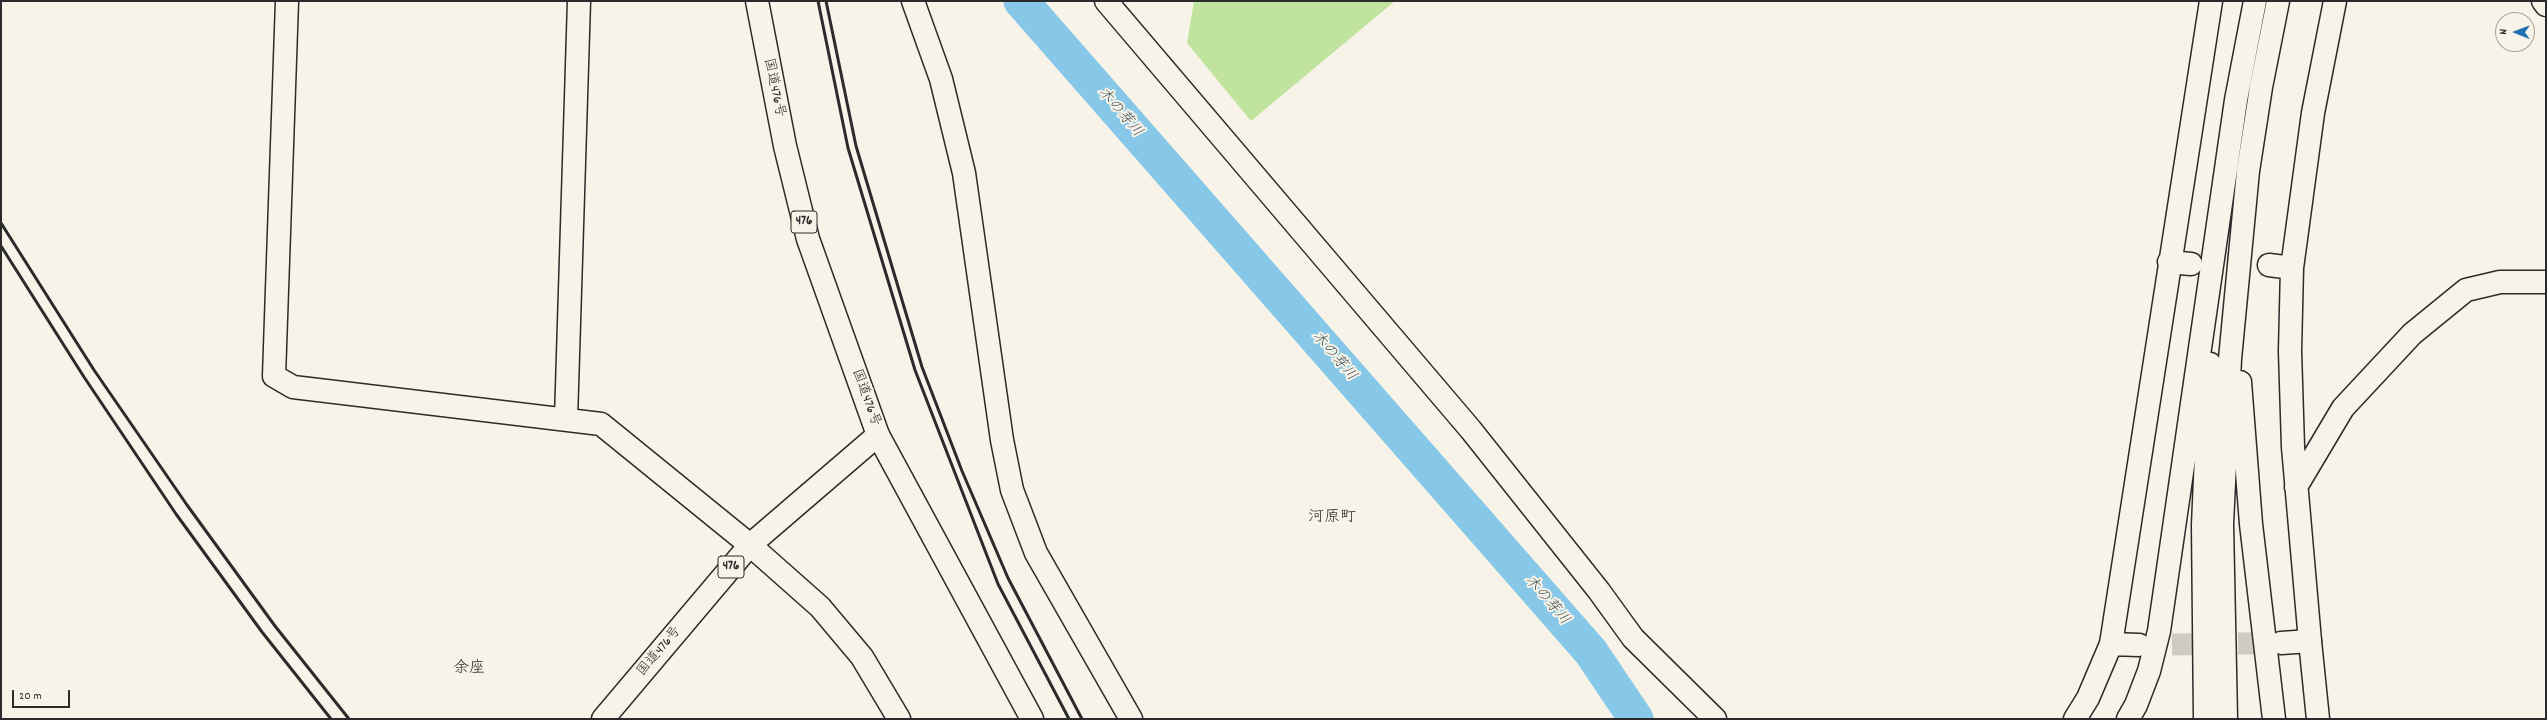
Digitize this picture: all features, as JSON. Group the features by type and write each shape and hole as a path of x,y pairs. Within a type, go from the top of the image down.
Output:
{"main road":[{"path":"287,1 274,376 293,387 601,424 750,545 820,607 862,657 899,719"},
{"path":"566,419 579,1"},
{"name":"国道476号","path":"603,719 750,545 878,435 808,239 785,146 757,1"},
{"path":"913,1 940,79 964,173 1002,440 1012,490 1036,553 1132,719"},
{"path":"1106,1 1471,430 1599,591 1632,638 1715,719"},
{"path":"2075,719 2088,698 2111,644 2169,262 2211,1"},
{"path":"2128,719 2136,705 2149,671 2159,631 2236,100 2254,1"},
{"path":"2226,719 2223,471 2230,359 2241,231 2261,86 2278,1"},
{"path":"2318,719 2296,487 2290,351 2292,268 2313,113 2336,1"},
{"path":"2542,1 2546,5"},
{"path":"2205,719 2205,460 2227,165"},
{"path":"2241,231 2239,333 2245,457 2261,624 2274,719"},
{"path":"2169,262 2191,264"},
{"path":"2269,265 2292,268"},
{"path":"2296,487 2343,408 2412,334 2466,290 2500,282 2546,282"},
{"path":"878,435 1032,719"},
{"path":"2281,643 2310,641"},
{"path":"2111,644 2139,644"}],"green space":[{"path":"1194,1 1395,1 1251,121 1187,43"}],"waterway":[{"name":"木の芽川","path":"1021,1 1591,652 1636,719"}],"tunnel":[{"path":"2194,264 2269,265"},
{"path":"2139,645 2281,643"}],"railway":[{"path":"818,1 848,148 915,370 998,584 1069,719"},
{"path":"826,1 856,146 922,367 962,471 1008,578 1082,719"},
{"path":"1,223 94,370 187,505 275,626 349,719"},
{"path":"1,246 84,377 176,514 262,632 331,719"}],"district":[{"name":"河原町","path":"1332,519"},
{"name":"余座","path":"469,670"}]}
